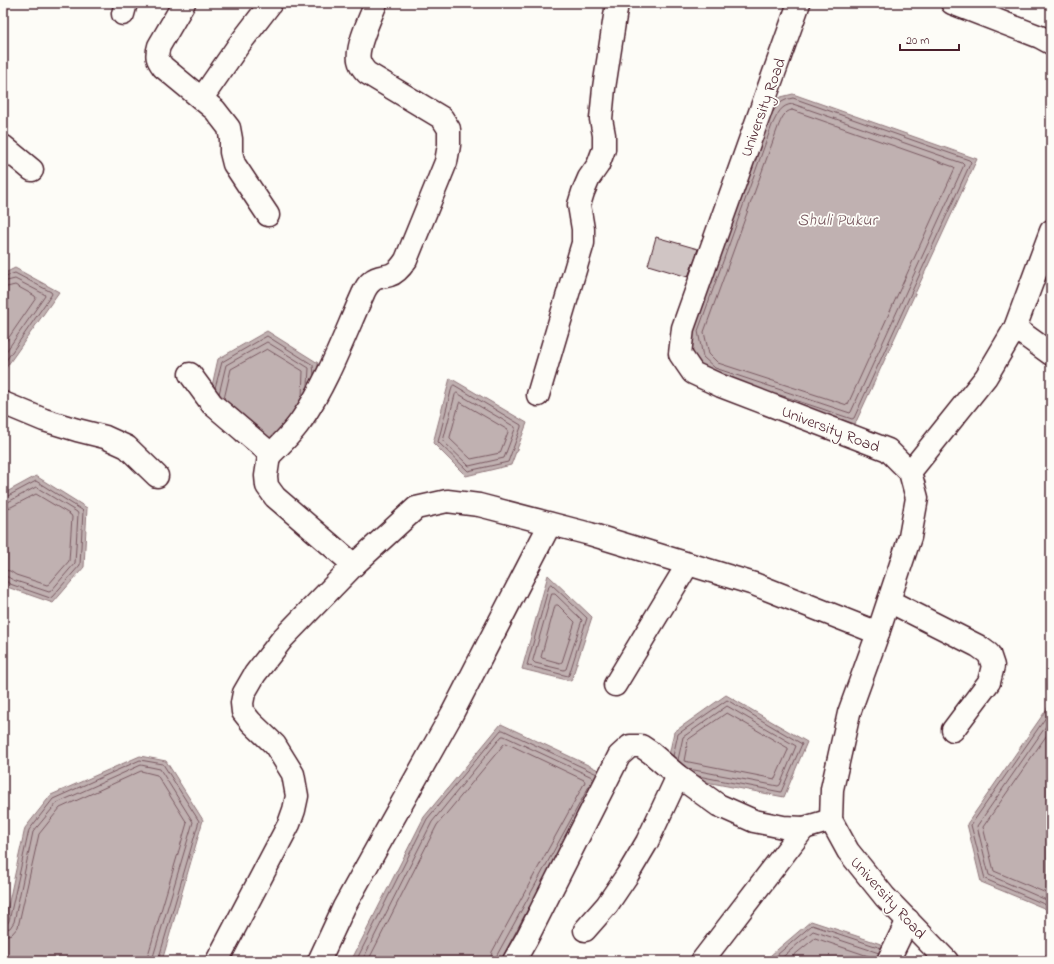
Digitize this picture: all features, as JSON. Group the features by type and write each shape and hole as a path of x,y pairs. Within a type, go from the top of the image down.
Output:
{"street":[{"path":"184,3 159,46 157,53 158,60 163,67 215,110 229,128 231,152 234,164 268,215"},
{"path":"202,98 270,3"},
{"path":"354,565 275,498 267,486 266,476 269,456 286,440 317,395 367,286 372,280 381,276 391,275 400,269 406,260 446,162 449,145 449,129 442,118 367,73 362,67 359,59 359,49 376,3"},
{"path":"538,395 582,243 583,229 580,205 583,192 589,178 598,165 604,149 604,135 601,119 606,75 618,3"},
{"name":"University Road","path":"799,3 683,328 680,354 694,373 721,386 888,450 910,472 917,498 910,537 849,714 832,789 832,820 848,851 885,897 947,961"},
{"path":"952,3 975,8 1051,43"},
{"path":"3,146 32,170"},
{"path":"910,472 986,377 1015,328 1051,231"},
{"path":"1015,328 1051,354"},
{"path":"190,374 212,404 265,449 269,456"},
{"path":"3,403 44,420 105,437 127,447 157,476"},
{"path":"217,961 289,824 297,796 292,774 275,745 251,722 243,712 242,703 244,693 255,674 283,638 354,565 416,508 447,501 479,505 598,536 754,584 878,633"},
{"path":"319,961 344,907 452,714 550,524"},
{"path":"615,685 688,564"},
{"path":"889,601 978,646 989,654 993,666 989,682 954,730"},
{"path":"514,961 618,756 630,746 641,746 678,776 718,805 754,821 784,827 804,828 832,820"},
{"path":"585,930 607,905 628,874 647,842 678,776"},
{"path":"702,961 804,828"},
{"path":"888,961 908,920"}],"water":[{"name":"Shuli Pukur","path":"793,94 977,159 855,424 710,376 695,362 689,330 773,103 781,97"},
{"path":"15,268 59,292 3,372 3,274"},
{"path":"267,331 318,363 316,422 284,458 238,443 208,404 218,359"},
{"path":"450,378 527,423 511,465 466,476 433,443"},
{"path":"36,476 87,508 84,567 53,603 7,587 3,583 3,494"},
{"path":"548,575 592,617 571,681 522,669"},
{"path":"726,695 807,742 784,797 665,774 674,732"},
{"path":"1051,703 1051,911 981,882 967,824"},
{"path":"501,724 607,774 504,961 351,961 424,817"},
{"path":"140,756 166,761 203,820 162,961 3,961 3,929 25,828 51,795"},
{"path":"811,921 896,949 891,961 764,961"}],"building":[{"path":"656,237 698,249 688,277 648,265"}]}
